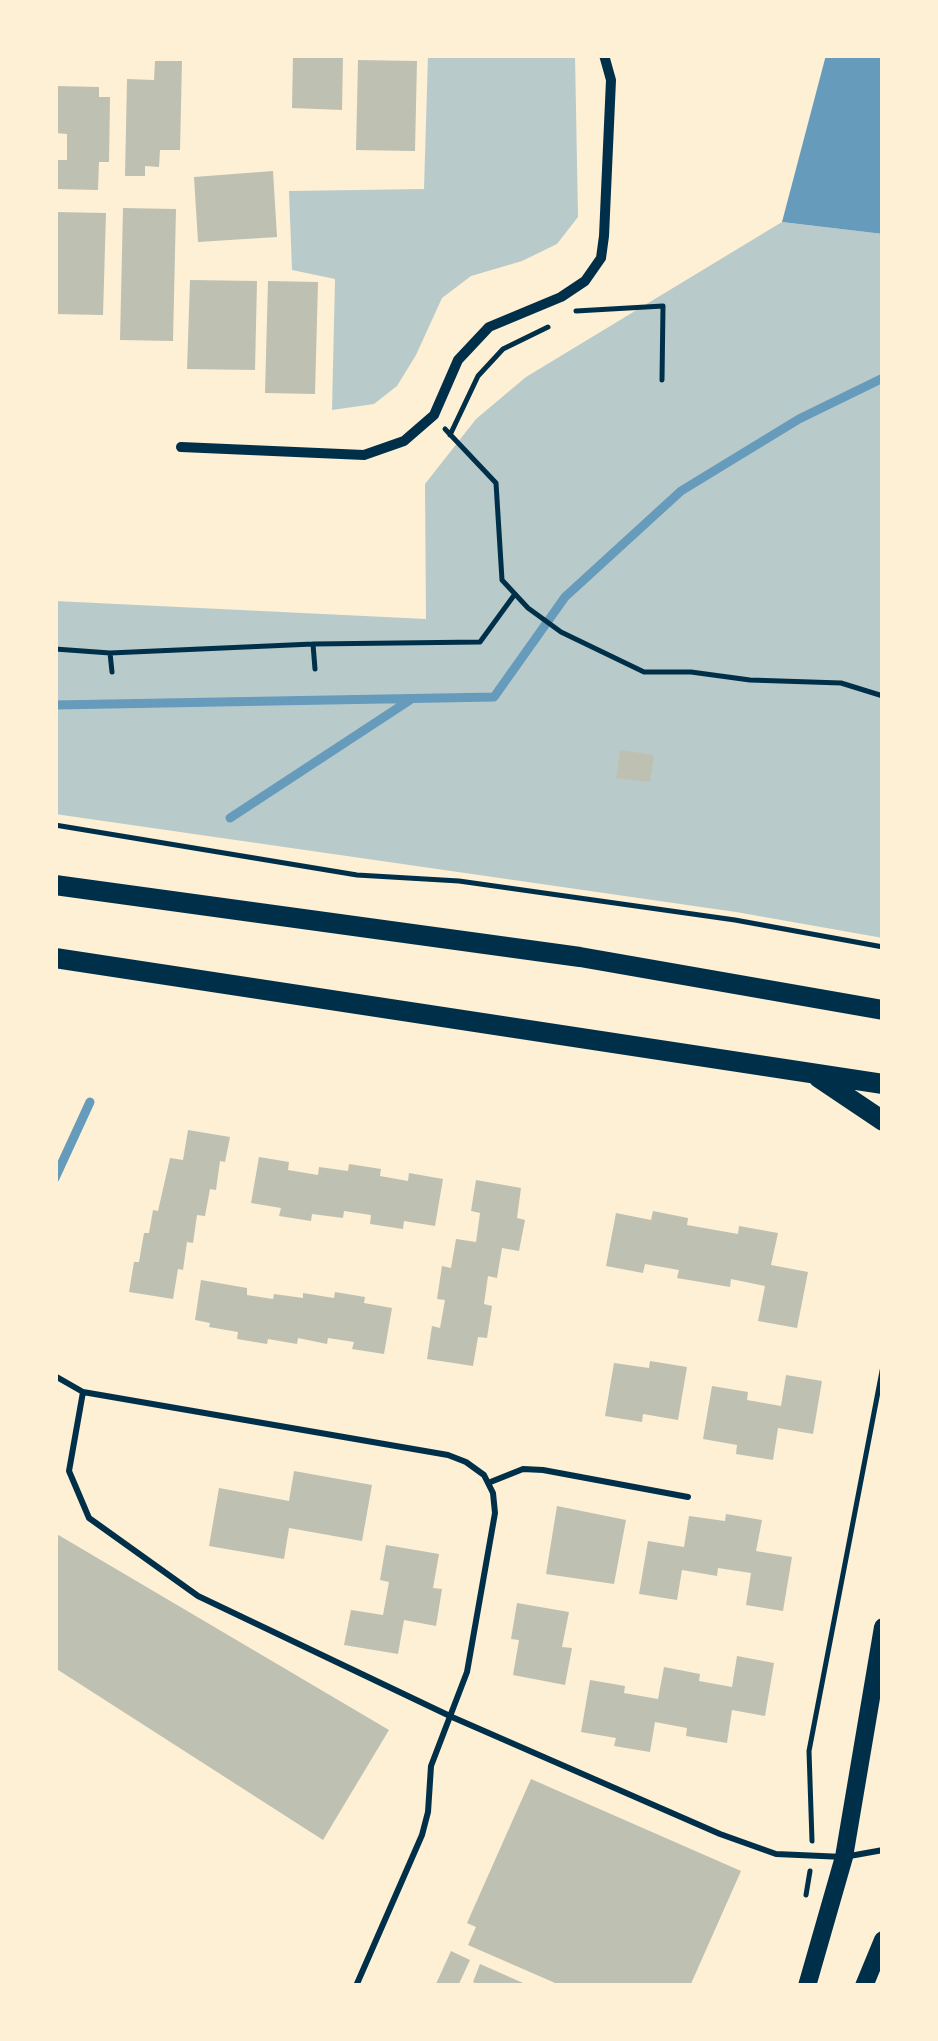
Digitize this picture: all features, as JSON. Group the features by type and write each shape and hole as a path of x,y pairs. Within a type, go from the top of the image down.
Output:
{"highway":[{"path":"55,885 580,957 883,1010"},
{"path":"55,958 883,1084"},
{"path":"809,1071 883,1121"}],"main road":[{"path":"808,1986 844,1856 883,1627"},
{"path":"864,1986 883,1940"}],"street":[{"path":"180,447 364,455 404,441 434,415 458,360 489,328 561,297 584,280 601,258 611,80 604,55"}],"lane":[{"path":"55,1376 83,1392 448,1455 484,1475 493,1493 495,1513 467,1672 431,1766 428,1812 422,1834 356,1986"},
{"path":"83,1392 69,1471 89,1518 198,1596 452,1717 720,1834 776,1854 844,1856 883,1850"},
{"path":"488,1483 523,1469 543,1470 688,1497"}],"path":[{"path":"561,297 574,312"},
{"path":"450,435 478,376 503,350 574,312 663,306 662,380"},
{"path":"434,415 496,483 502,580 528,608 561,632 644,672 841,683 883,696"},
{"path":"55,649 110,654 313,644 480,642 515,594"},
{"path":"313,644 314,669"},
{"path":"110,654 112,672"},
{"path":"55,825 357,875 459,880 735,920 883,947"},
{"path":"802,1912 813,1857 809,1751 883,1366"}],"shaded area":[{"path":"428,55 575,55 578,217 557,244 522,261 471,276 442,298 397,386 374,404 332,410 335,279 292,270 289,191 424,189"},
{"path":"782,222 883,234 883,938 736,912 55,814 55,601 426,619 425,484 476,419 526,377"}],"water":[{"path":"826,55 883,55 883,234 782,222"}],"building":[{"path":"293,55 343,55 342,110 292,108"},
{"path":"358,60 417,61 415,151 356,150"},
{"path":"155,61 182,61 180,150 160,150 159,167 145,166 145,176 125,176 127,79 154,80"},
{"path":"56,86 99,87 99,97 110,97 109,162 99,162 98,190 55,189 55,160 67,160 67,134 55,133"},
{"path":"273,171 277,237 198,242 194,177"},
{"path":"123,208 176,209 173,341 120,340"},
{"path":"55,212 106,213 103,315 55,314"},
{"path":"190,280 257,281 255,370 187,369"},
{"path":"268,281 318,282 315,394 265,393"},
{"path":"620,750 654,755 650,782 616,778"},
{"path":"188,1130 230,1137 225,1162 220,1161 216,1190 210,1189 205,1216 197,1215 193,1243 187,1242 173,1299 129,1292 144,1233 149,1233 153,1210 158,1211 170,1158 183,1160"},
{"path":"259,1157 289,1162 288,1170 318,1175 319,1167 348,1171 349,1164 381,1169 380,1176 408,1181 409,1173 443,1179 435,1226 404,1221 403,1229 370,1224 371,1215 344,1211 343,1218 312,1214 311,1221 279,1216 281,1208 251,1203"},
{"path":"476,1180 521,1188 517,1218 525,1220 519,1251 502,1248 497,1278 488,1276 484,1304 492,1306 487,1338 478,1337 473,1366 427,1359 432,1326 440,1328 445,1300 437,1299 442,1266 451,1268 456,1239 476,1242 480,1213 471,1211"},
{"path":"653,1211 688,1218 687,1225 738,1234 739,1226 778,1233 771,1265 808,1272 797,1328 758,1321 765,1286 731,1279 730,1287 677,1278 679,1270 645,1264 643,1273 606,1266 616,1213 651,1220"},
{"path":"201,1280 247,1288 247,1295 273,1299 274,1294 303,1298 303,1293 334,1298 335,1292 365,1297 364,1303 392,1308 384,1354 352,1349 354,1342 328,1338 327,1344 298,1338 297,1344 237,1339 238,1332 195,1320"},
{"path":"650,1361 687,1367 678,1420 643,1414 642,1422 605,1416 614,1363 649,1368"},
{"path":"786,1375 822,1381 813,1434 778,1428 773,1460 736,1454 737,1445 703,1439 712,1386 748,1392 747,1400 781,1406"},
{"path":"294,1471 372,1485 362,1541 289,1528 284,1559 209,1546 219,1488 289,1501"},
{"path":"557,1506 626,1520 614,1584 546,1574"},
{"path":"726,1514 762,1520 756,1551 792,1557 783,1611 746,1605 751,1573 718,1568 717,1576 682,1570 677,1600 639,1594 648,1541 684,1547 689,1516 725,1521"},
{"path":"55,1533 389,1730 323,1840 55,1668"},
{"path":"386,1545 439,1554 433,1588 442,1589 436,1626 404,1620 398,1654 344,1645 351,1610 383,1615 389,1582 380,1580"},
{"path":"517,1603 569,1612 562,1647 572,1648 565,1685 513,1675 519,1640 511,1639"},
{"path":"737,1656 774,1663 765,1716 732,1710 727,1743 686,1736 687,1728 655,1722 650,1752 614,1746 616,1738 581,1732 590,1680 625,1686 624,1693 658,1699 664,1667 700,1674 699,1681 732,1687"},
{"path":"531,1779 741,1871 690,1986 562,1986 468,1945 476,1927 467,1923"},
{"path":"451,1951 470,1960 458,1986 435,1986"},
{"path":"480,1964 530,1986 481,1986 473,1982"}],"waterway":[{"path":"55,705 494,697 565,597 681,491 799,419 883,378"},
{"path":"230,818 410,700"},
{"path":"55,1178 90,1102"}]}
